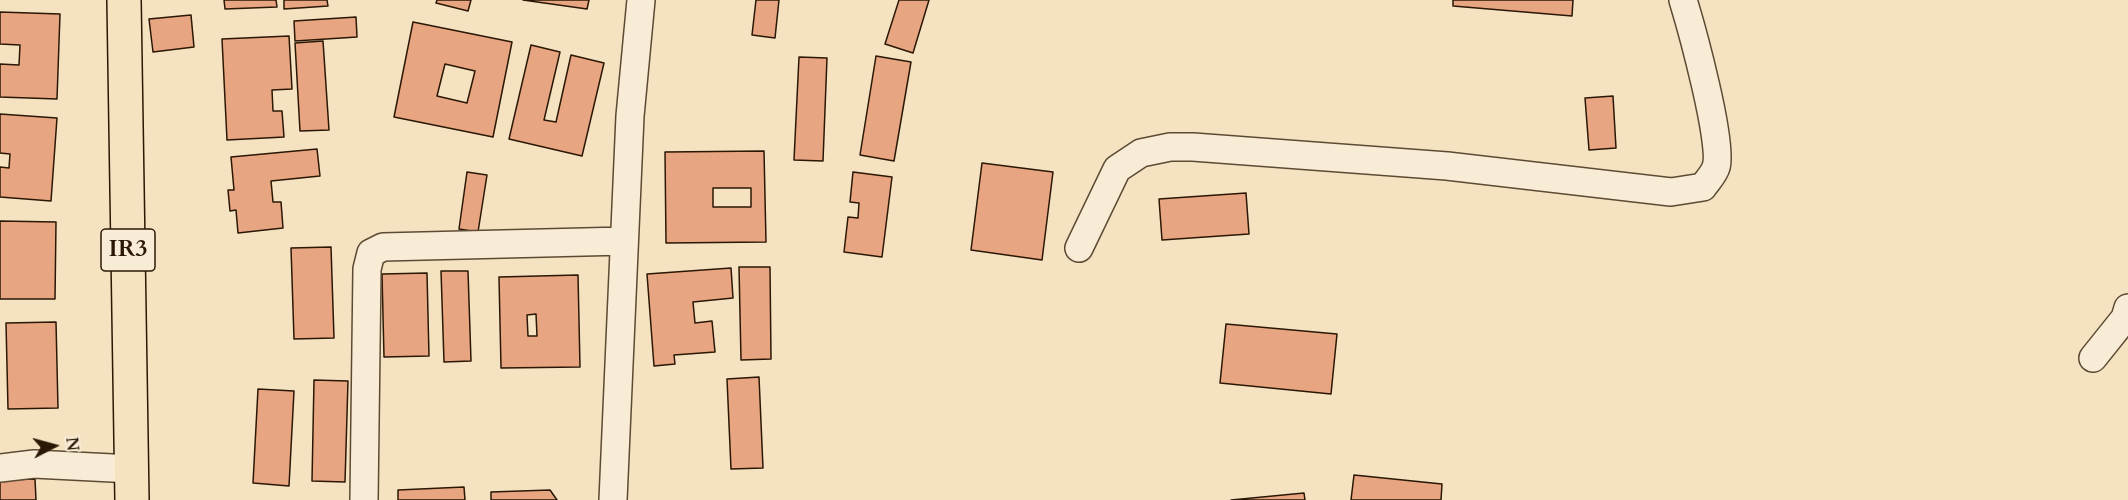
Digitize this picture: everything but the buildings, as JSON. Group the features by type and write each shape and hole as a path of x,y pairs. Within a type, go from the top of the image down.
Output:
{"main road":[{"name":"IR3","path":"124,0 132,484"}],"street":[{"path":"614,500 630,116 641,0"},
{"path":"1079,248 1117,169 1141,153 1170,147 1447,166 1671,192 1703,186 1717,167 1716,141 1693,30 1683,0"},
{"path":"364,500 367,269 371,253 383,247 624,241"},
{"path":"2093,358 2125,318 2128,308"},
{"path":"0,468 34,464 132,484"}]}
